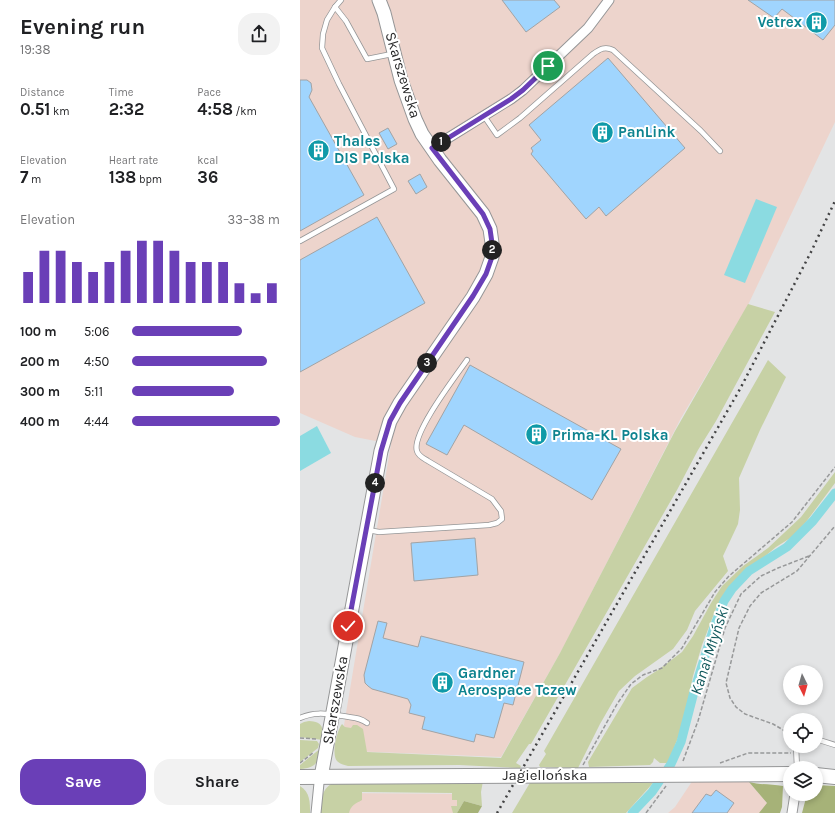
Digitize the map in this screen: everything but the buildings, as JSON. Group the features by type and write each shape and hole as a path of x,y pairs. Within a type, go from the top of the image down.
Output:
{"main road":[{"name":"Jagiellońska","path":"300,777 652,775 673,779 783,774"},
{"path":"823,776 835,777"}],"street":[{"name":"Skarszewska","path":"321,777 381,451 390,421 400,403 473,296 486,274 492,257 490,229 483,214 432,148 415,119 408,102 384,13 378,0"},
{"path":"432,148 523,90 588,28 609,0"},
{"path":"316,813 321,777"},
{"path":"792,813 794,801"}],"lane":[{"path":"300,241 394,189 339,84 322,48 323,34 327,20 341,0"},
{"path":"335,7 346,22 367,59 395,53"},
{"path":"484,116 497,135 520,118 592,54 601,49 608,48 613,50 645,79 720,151"},
{"path":"366,530 379,532 482,525 497,523 502,519 501,511 492,499 419,455 416,451 417,439 428,417 467,360"},
{"path":"300,718 314,714 332,714 361,718 367,724"},
{"path":"823,741 835,745"},
{"path":"797,754 797,761"}],"path":[{"path":"581,775 584,762 617,704 631,684 643,675 662,668 682,648 715,592 729,576 792,522 835,467"},
{"path":"783,729 745,714 736,707 730,698 726,683 739,628 750,606 761,593 797,571 835,526"},
{"path":"683,761 698,722 725,628 741,594 761,576 811,556"},
{"path":"300,738 317,739"},
{"path":"300,763 315,752"},
{"path":"716,764 748,753 797,754"},
{"path":"646,813 673,779"}],"shaded area":[{"path":"300,0 835,0 835,122 748,305 681,418 564,646 501,757 351,751 344,725 391,444 355,437 300,413"},
{"path":"693,780 749,782 767,803 769,813 668,813 675,807"},
{"path":"336,793 466,794 455,813 334,813"}],"green space":[{"path":"748,304 775,312 677,490 531,744 529,744 516,763 521,766 520,768 459,765 348,766 337,761 335,758 335,742 342,724 345,727 351,728 353,725 357,725 363,729 367,752 501,758 560,653 675,431"},
{"path":"768,360 786,377 760,430 739,478 740,510 738,524 723,556 728,571 695,611 687,630 673,649 635,676 619,691 600,724 578,768 540,767 539,765 546,754 544,751"},
{"path":"835,472 835,483 806,522 792,537 776,547 734,582 717,606 702,645 693,676 683,725 668,763 660,763 654,758 650,765 589,767 588,762 632,688 682,652 722,586 743,566 768,548 801,517"},
{"path":"309,721 320,724 323,732 323,740 300,737 300,724"},
{"path":"300,740 317,741 319,744 318,748 300,762"},
{"path":"321,748 319,757 313,766 300,769 300,765"},
{"path":"483,781 481,792 482,806 464,801 457,813 453,813 451,806 457,806 457,800 452,800 452,793 362,792 362,800 352,806 349,813 321,813 322,796 326,789 333,783"},
{"path":"531,781 653,783 626,813 512,813"},
{"path":"749,782 783,786 782,807 780,813 759,813 767,803"},
{"path":"823,785 835,786 835,813 802,813 805,801 823,801"},
{"path":"300,786 308,794 310,813 300,813"},
{"path":"464,801 482,806 478,813 457,813"}],"water":[{"path":"756,199 777,207 745,283 724,275"},
{"path":"317,426 331,453 300,471 300,436"}],"waterway":[{"name":"Kanał Młyński","path":"632,813 652,792 671,764 681,742 695,688 714,627 724,601 732,589 749,571 787,547 813,521 835,493"}],"railway":[{"path":"497,813 740,389 811,252 835,201"}],"place":[{"name":"Vetrex","path":"817,22"},
{"name":"PanLink","path":"603,132"},
{"name":"Thales DIS Polska","path":"319,150"},
{"name":"Prima-KL Polska","path":"537,435"},
{"name":"Gardner Aerospace Tczew","path":"442,682"}],"route":[{"path":"348,626 381,451 390,421 400,403 473,296 486,274 492,257 490,229 483,214 432,148 511,99 523,90 548,66"}]}
